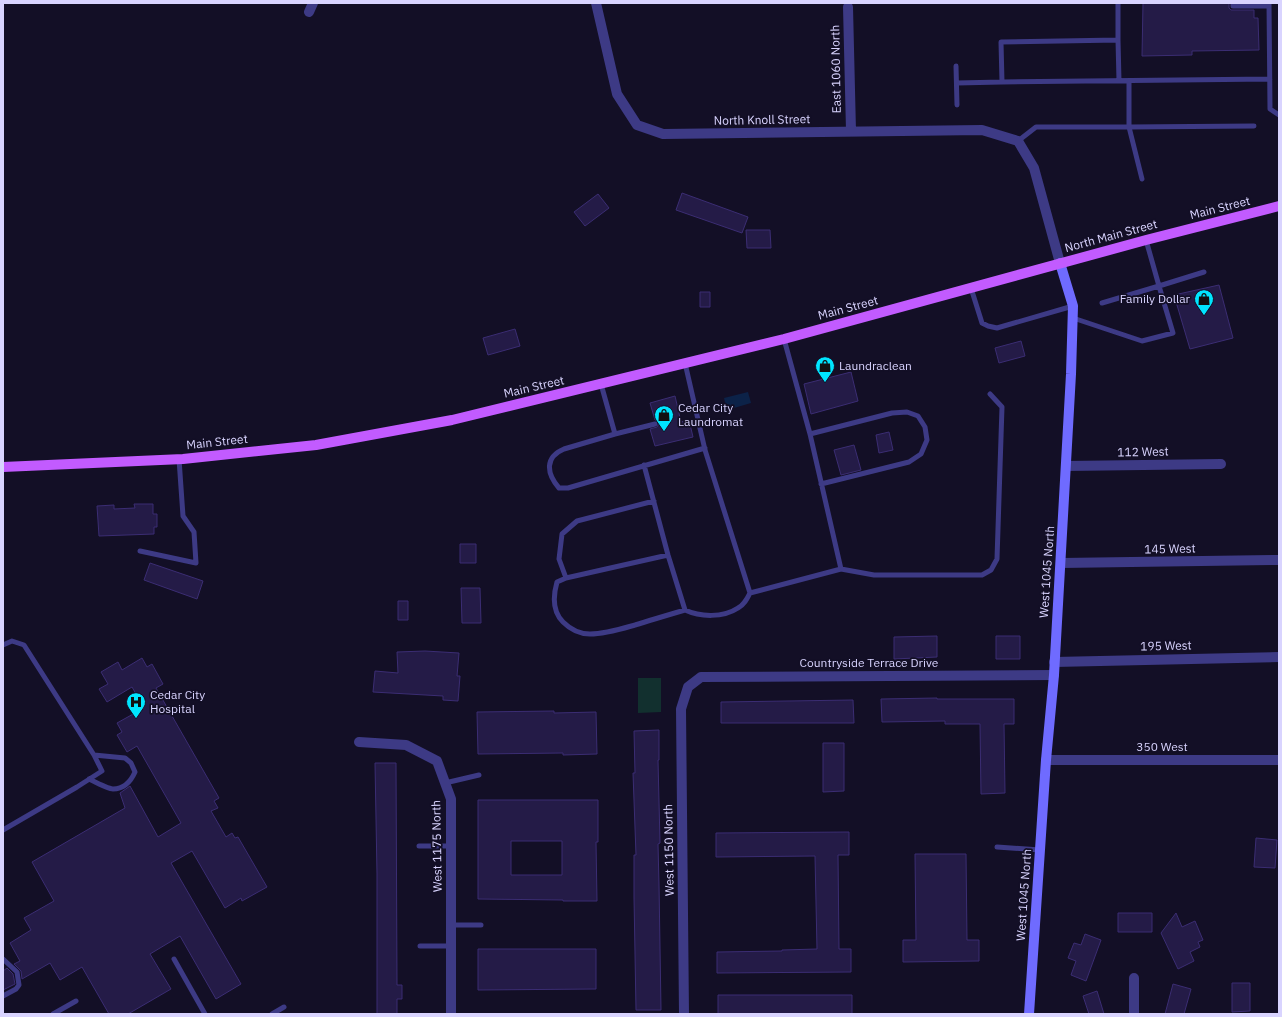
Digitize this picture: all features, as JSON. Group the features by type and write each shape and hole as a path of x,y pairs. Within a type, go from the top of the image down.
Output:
{"main road":[{"name":"Main Street","path":"1168,234 1279,206"},
{"name":"North Main Street","path":"1060,264 1168,234"},
{"name":"Main Street","path":"3,467 180,459 316,445 447,421 784,338 1060,264"},
{"name":"West 1045 North","path":"1029,1014 1046,760 1054,675 1071,374 1073,306 1060,264"}],"street":[{"name":"North Knoll Street","path":"596,3 617,94 637,125 663,134 982,130 1018,141"},
{"name":"East 1060 North","path":"848,7 850,132"},
{"name":"West 1045 North","path":"1018,141 1034,168 1060,264"},
{"name":"112 West","path":"1066,466 1221,464"},
{"name":"145 West","path":"1061,563 1279,560"},
{"name":"195 West","path":"1054,662 1279,657"},
{"name":"Countryside Terrace Drive","path":"688,687 701,677 1054,675"},
{"name":"West 1150 North","path":"684,1014 681,709 688,687"},
{"name":"West 1175 North","path":"360,742 406,745 437,761 446,784 451,799 451,1014"},
{"name":"350 West","path":"1046,760 1279,760"},
{"path":"1134,978 1134,1014"}],"lane":[{"path":"1118,3 1119,80"},
{"path":"1233,3 1233,6 1269,5 1270,109 1279,115"},
{"path":"1002,82 1001,42 1118,40"},
{"path":"956,66 957,105"},
{"path":"956,82 1270,79"},
{"path":"1129,80 1129,127 1142,179"},
{"path":"1018,141 1036,127 1254,126"},
{"path":"1073,318 1142,341 1173,334 1146,240"},
{"path":"1102,303 1204,272"},
{"path":"971,288 982,323 997,328 1073,306"},
{"path":"784,338 810,434 841,569"},
{"path":"668,555 566,578 556,582 554,594 558,617 568,627 579,633 590,634 616,630 685,610 699,615 714,615 728,612 738,608 746,601 750,593 705,448 685,363"},
{"path":"601,384 615,434"},
{"path":"750,593 841,569 874,575 982,575 991,570 997,559 1002,407 990,394"},
{"path":"810,434 892,413 907,412 918,416 925,427 927,440 921,454 909,462 821,484"},
{"path":"654,424 556,452 550,462 549,472 554,482 559,488 568,488 705,448"},
{"path":"140,551 196,563 194,532 183,516 180,459"},
{"path":"644,465 668,555 685,610"},
{"path":"566,578 560,559 562,534 577,522 654,501"},
{"path":"3,645 12,641 24,645 94,755 102,771 3,830"},
{"path":"89,779 113,790 123,787 132,780 135,772 131,763 125,758 94,755"},
{"path":"446,784 479,776"},
{"path":"419,846 451,846"},
{"path":"997,847 1040,850"},
{"path":"451,925 481,924"},
{"path":"420,946 451,946"},
{"path":"3,959 17,972 19,985 16,989 3,996"},
{"path":"174,959 205,1014"},
{"path":"53,1014 76,1001"},
{"path":"272,1014 284,1007"}],"green space":[{"path":"638,678 661,678 661,712 638,713"}],"water":[{"path":"748,392 751,403 727,410 724,398"}],"building":[{"path":"1143,3 1229,3 1229,8 1231,10 1254,10 1254,18 1258,18 1259,50 1192,51 1192,55 1142,56"},
{"path":"682,193 748,217 742,233 676,210"},
{"path":"598,194 609,208 585,226 574,212"},
{"path":"746,230 770,230 771,248 747,248"},
{"name":"Family Dollar","path":"1219,285 1233,338 1190,349 1174,295"},
{"path":"700,292 710,292 710,307 700,307"},
{"path":"515,329 520,346 488,355 483,338"},
{"path":"1021,341 1025,356 999,363 995,348"},
{"path":"851,372 858,401 811,414 804,384"},
{"path":"675,396 681,422 689,420 693,437 655,446 650,429 657,427 659,423 655,420 650,403"},
{"path":"889,432 893,450 879,453 876,435"},
{"path":"854,445 861,470 841,475 834,450"},
{"path":"134,504 153,504 153,514 157,514 157,527 154,527 154,534 99,536 97,506 114,505 114,509 135,508"},
{"path":"460,544 476,544 476,563 460,563"},
{"path":"150,563 203,581 197,599 144,580"},
{"path":"461,588 480,588 481,623 462,623"},
{"path":"398,601 408,601 408,620 398,620"},
{"path":"937,636 937,657 894,659 894,637"},
{"path":"996,636 1020,636 1020,659 996,659"},
{"path":"425,651 459,653 457,676 460,676 458,701 443,700 443,696 373,692 375,671 398,673 397,652"},
{"path":"142,658 147,667 152,664 163,684 156,688 219,798 214,801 218,808 211,811 226,837 232,833 235,838 238,837 267,887 242,901 241,898 225,908 192,851 171,863 241,984 216,999 180,936 150,954 171,989 128,1014 109,1014 82,967 60,980 50,963 22,979 21,971 14,964 20,961 10,943 31,930 24,918 54,901 32,862 125,808 120,793 130,786 158,837 181,823 137,746 127,752 117,735 122,732 117,723 144,708 132,687 107,702 99,689 108,684 101,672 118,662 122,670"},
{"path":"881,699 1014,699 1014,724 1004,724 1005,793 981,794 980,724 945,724 945,721 882,722"},
{"path":"853,700 854,723 721,723 721,702"},
{"path":"554,711 554,713 596,712 597,754 478,754 477,712"},
{"path":"659,730 658,760 660,843 658,844 661,1010 636,1010 634,855 636,855 633,773 635,773 634,731"},
{"path":"823,743 844,743 844,791 823,792"},
{"path":"375,763 396,763 397,985 402,985 402,999 397,999 397,1014 377,1014"},
{"path":"478,800 598,800 598,842 596,842 597,901 478,899","holes":["511,841 562,841 562,875 511,875"]},
{"path":"849,832 849,855 838,855 839,949 851,949 851,972 717,973 717,952 817,949 815,856 716,857 716,833"},
{"path":"1256,838 1277,840 1275,868 1254,867"},
{"path":"915,854 966,854 967,940 979,940 979,961 903,962 903,940 916,940"},
{"path":"1118,913 1152,913 1152,932 1118,932"},
{"path":"1176,913 1182,927 1195,921 1203,940 1198,942 1200,947 1190,952 1194,961 1178,969 1161,933"},
{"path":"1085,934 1101,940 1086,981 1071,975 1076,961 1068,958 1074,943 1081,945"},
{"path":"478,949 596,949 596,989 478,990"},
{"path":"7,968 13,974 15,984 3,990 3,971"},
{"path":"1232,983 1250,983 1250,1011 1232,1012"},
{"path":"1173,984 1191,989 1184,1014 1165,1014"},
{"path":"1097,991 1104,1014 1089,1014 1083,996"},
{"path":"718,995 852,995 852,1014 718,1014"}],"place":[{"name":"Family Dollar","path":"1204,316"},
{"name":"Laundraclean","path":"825,383"},
{"name":"Cedar City Laundromat","path":"664,432"},
{"name":"Cedar City Hospital","path":"136,719"}]}
